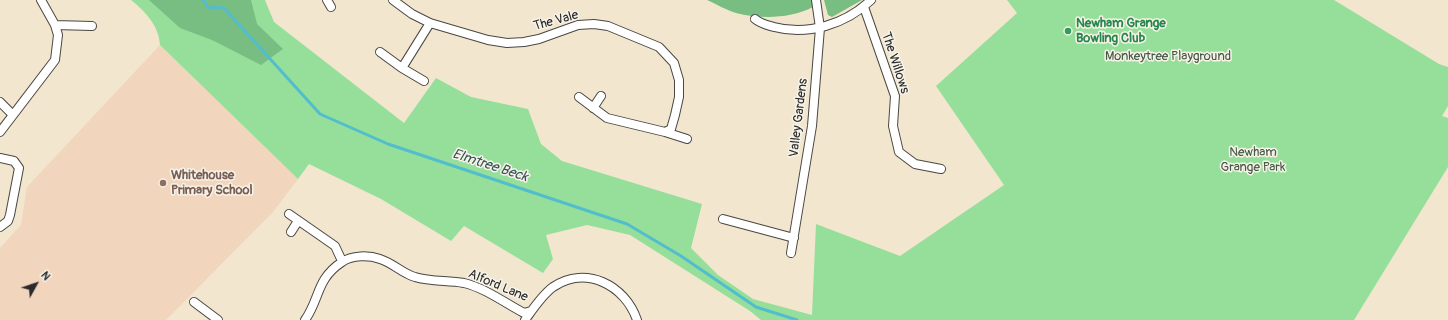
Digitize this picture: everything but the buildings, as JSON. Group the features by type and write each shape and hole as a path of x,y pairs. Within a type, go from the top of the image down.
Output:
{"street":[{"path":"0,132 12,114 55,60 58,43 55,25 41,0"},
{"name":"The Vale","path":"392,0 412,14 430,23 470,36 507,43 540,39 578,25 608,26 659,47 674,63 679,80 679,97 675,115 671,129 665,132"},
{"name":"Valley Gardens","path":"791,253 812,126 820,28 816,0"},
{"path":"755,19 760,23 791,31 820,28 843,20 864,7 871,0"},
{"name":"The Willows","path":"864,7 895,96 893,126 900,152 915,164 941,169"},
{"path":"402,68 430,23"},
{"path":"55,25 92,26"},
{"path":"380,52 402,68 424,81"},
{"path":"593,108 601,96"},
{"path":"579,97 607,118 687,139"},
{"path":"0,102 12,114"},
{"path":"0,158 14,161 19,168 8,221 0,226"},
{"path":"289,214 335,246 342,261"},
{"path":"723,219 794,238"},
{"path":"291,232 298,221"},
{"name":"Alford Lane","path":"305,320 324,278 342,261 358,256 380,258 411,276 425,280 463,283 478,288 524,313 531,311"},
{"path":"525,320 531,311 553,287 562,282 587,278 603,281 617,289 627,300 636,320"},
{"path":"194,302 218,320"}],"shaded area":[{"name":"Whitehouse Primary School","path":"160,45 298,179 273,212 166,320 0,320 0,248 21,225 27,187"}],"green space":[{"name":"Newham Grange Park","path":"131,0 265,0 274,22 404,123 436,78 471,97 528,109 541,144 562,161 702,204 691,248 718,275 753,299 812,315 816,224 900,256 1004,185 936,86 1017,13 1007,0 1334,0 1439,64 1448,67 1448,106 1442,116 1448,118 1448,167 1354,320 761,320 750,311 630,235 587,225 546,235 553,259 543,273 464,226 451,241 381,199 309,164 298,179 160,45 157,32 151,20 142,9"},
{"path":"149,0 251,0 257,24 283,49 261,65 212,40 180,28"},
{"path":"707,0 812,0 813,7 795,14 765,17 732,12"},
{"path":"824,0 862,0 832,17 828,15"}],"waterway":[{"name":"Elmtree Beck","path":"203,0 208,7 224,8 320,114 388,144 627,224 681,256 756,307 797,320"}],"place":[{"name":"Newham Grange Bowling Club","path":"1068,31"},
{"name":"Whitehouse Primary School","path":"163,183"}],"park label":[{"name":"Monkeytree Playground","path":"1168,57"}]}
